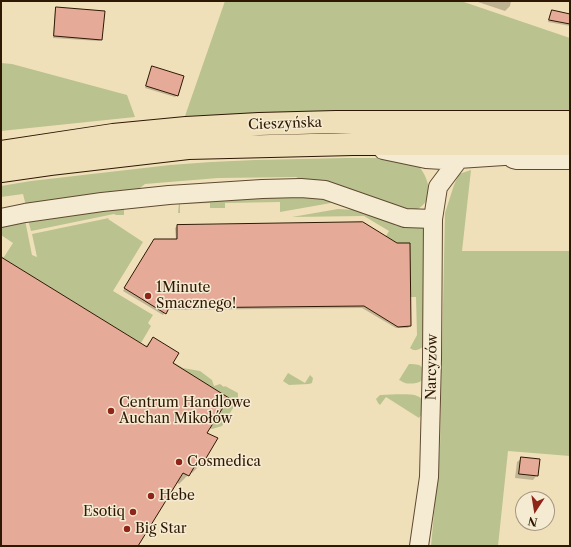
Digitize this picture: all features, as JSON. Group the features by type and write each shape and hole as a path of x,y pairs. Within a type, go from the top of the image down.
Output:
{"main road":[{"name":"Cieszyńska","path":"1,152 113,135 186,128 259,124 570,122"},
{"name":"Cieszyńska","path":"1,171 188,148 353,144 570,144"}],"street":[{"path":"353,144 426,159 443,160 504,156 548,144"},
{"path":"504,156 517,160 570,160"},
{"path":"426,159 438,187"},
{"name":"Narcyzów","path":"419,546 429,477 433,219 438,187 459,159"},
{"path":"1,218 102,202 169,195 301,188 325,190 404,218 433,219"}],"green space":[{"path":"225,1 461,1 570,38 570,112 483,111 185,116"},
{"path":"1,63 12,64 127,95 135,117 1,131"},
{"path":"380,158 418,165 426,178 429,192 428,198 424,204 411,212 305,182 296,177 218,178 145,184 136,191 26,206 23,194 1,197 1,186 31,181 170,165 255,160"},
{"path":"471,170 462,251 570,251 570,456 508,451 498,546 431,546 440,447 445,213 459,174"},
{"path":"282,196 317,197 332,201 331,203 280,212 280,202 225,203 225,208 210,208 210,203 180,204 180,213 178,213 179,203"},
{"path":"124,206 124,215 114,214 31,231 28,220"},
{"path":"338,209 357,210 386,220 397,226 426,226 424,346 420,349 415,350 410,348 417,335 416,297 410,297 409,243 397,243 386,236 389,231 364,216 292,217"},
{"path":"109,218 108,219 143,242 113,291 153,315 148,323 151,326 141,343 1,257 4,257 13,243 1,235 1,228 3,227 25,220 32,255 37,257 32,234"},
{"path":"173,362 183,368 200,371 212,380 214,386 220,384 238,393 238,400 222,426 212,429 210,428 229,398 172,363"},
{"path":"409,364 421,366 424,375 421,381 408,384 399,380"},
{"path":"288,373 305,383 310,375 313,378 312,383 289,385 283,381"},
{"path":"405,394 414,395 421,398 423,402 422,414 419,418 386,397 380,405 376,399 380,395"}],"building":[{"path":"56,7 105,11 102,40 54,36"},
{"path":"552,10 570,14 570,24 549,20"},
{"path":"152,66 184,76 178,96 146,86"},
{"path":"363,222 397,243 410,243 411,326 398,327 364,306 169,308 166,314 124,288 154,239 177,239 177,225"},
{"name":"Centrum Handlowe Auchan Mikołów","path":"1,257 147,347 153,337 179,353 173,363 229,398 207,433 218,438 202,465 197,462 189,476 183,473 138,546 1,546"},
{"path":"521,457 540,459 538,476 519,474"}],"place":[{"name":"1Minute Smacznego!","path":"148,296"},
{"name":"Centrum Handlowe Auchan Mikołów","path":"111,411"},
{"name":"Cosmedica","path":"179,462"},
{"name":"Hebe","path":"151,496"},
{"name":"Esotiq","path":"133,512"},
{"name":"Big Star","path":"127,529"}]}
